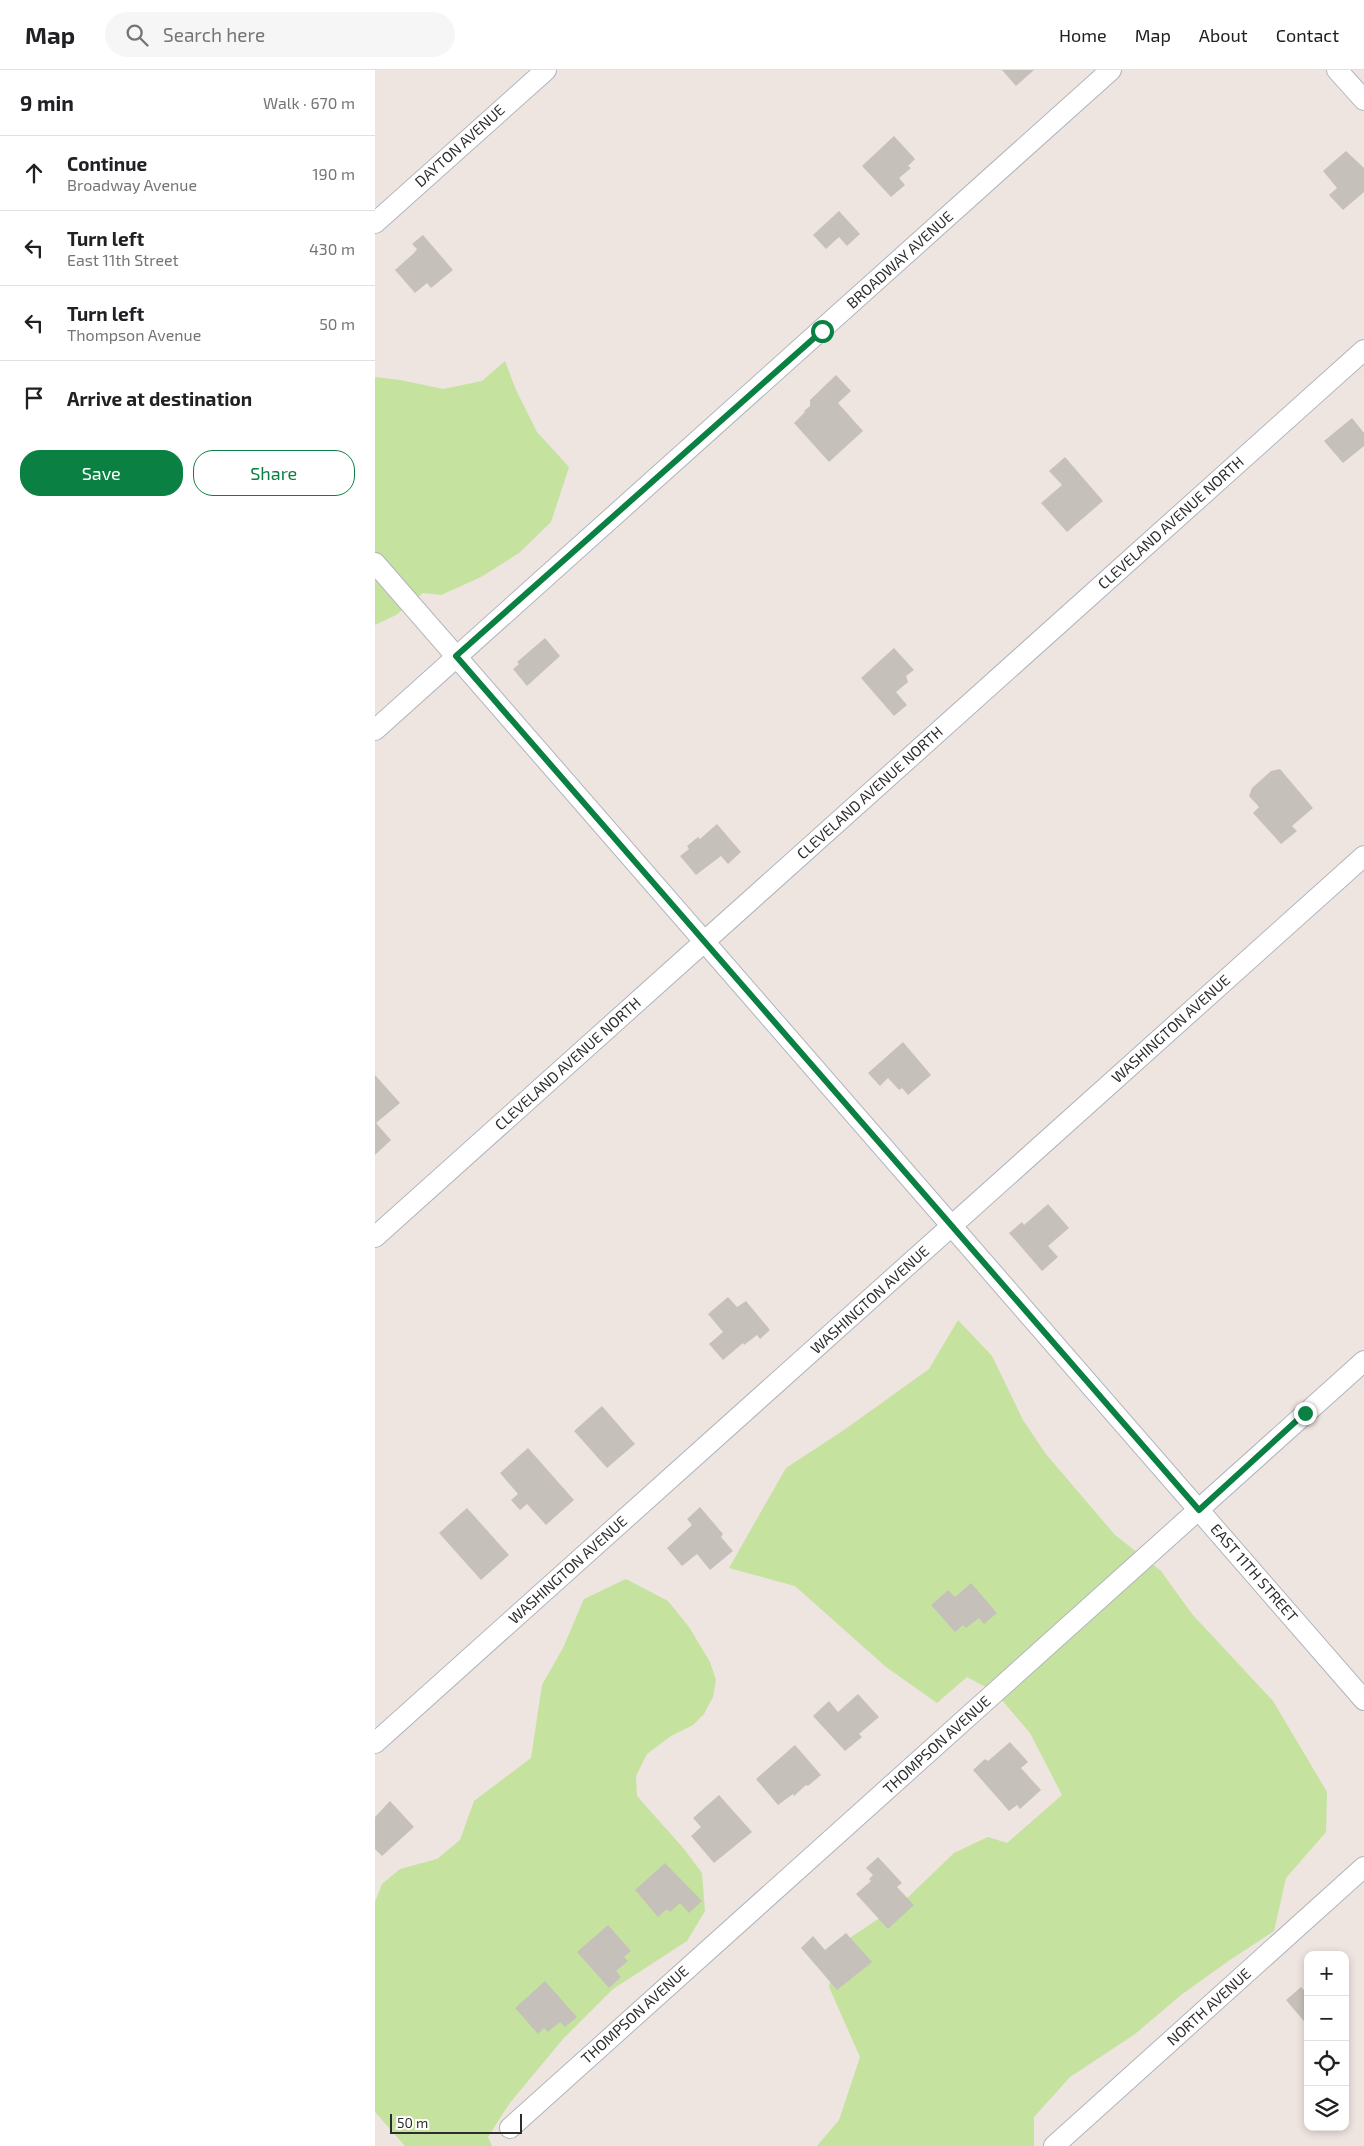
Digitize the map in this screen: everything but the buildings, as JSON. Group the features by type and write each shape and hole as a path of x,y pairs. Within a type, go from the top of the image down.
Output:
{"street":[{"name":"DAYTON AVENUE","path":"375,222 546,70"},
{"name":"BROADWAY AVENUE","path":"375,730 1111,70"},
{"path":"1337,70 1364,100"},
{"name":"CLEVELAND AVENUE NORTH","path":"375,1237 1364,350"},
{"name":"EAST 11TH STREET","path":"375,563 1364,1700"},
{"name":"WASHINGTON AVENUE","path":"375,1743 1364,856"},
{"name":"THOMPSON AVENUE","path":"510,2128 1364,1361"},
{"name":"NORTH AVENUE","path":"1054,2146 1364,1867"}],"green space":[{"path":"505,361 516,390 537,432 569,467 551,522 519,553 481,577 441,595 423,593 396,615 375,625 375,377 443,389 482,381"},
{"path":"958,1320 992,1356 1023,1420 1045,1453 1115,1535 1161,1571 1192,1614 1273,1701 1327,1792 1326,1832 1286,1878 1274,1931 1181,1995 1135,2034 1070,2077 1034,2117 1034,2146 817,2146 839,2120 860,2057 829,1987 839,1945 901,1904 954,1853 988,1837 1007,1843 1062,1795 1030,1733 995,1692 967,1677 937,1703 886,1667 795,1586 729,1568 786,1468 844,1430 929,1369"},
{"path":"626,1579 668,1601 689,1627 710,1662 716,1680 713,1697 704,1714 693,1725 671,1736 647,1754 636,1776 637,1796 684,1849 702,1873 705,1911 687,1941 613,1989 563,2039 509,2104 488,2137 492,2146 405,2146 375,2112 375,1902 382,1884 400,1869 437,1859 460,1840 474,1801 531,1758 542,1685 563,1648 584,1599"}],"route":[{"path":"822,331 456,656 1199,1510 1305,1413"}]}
